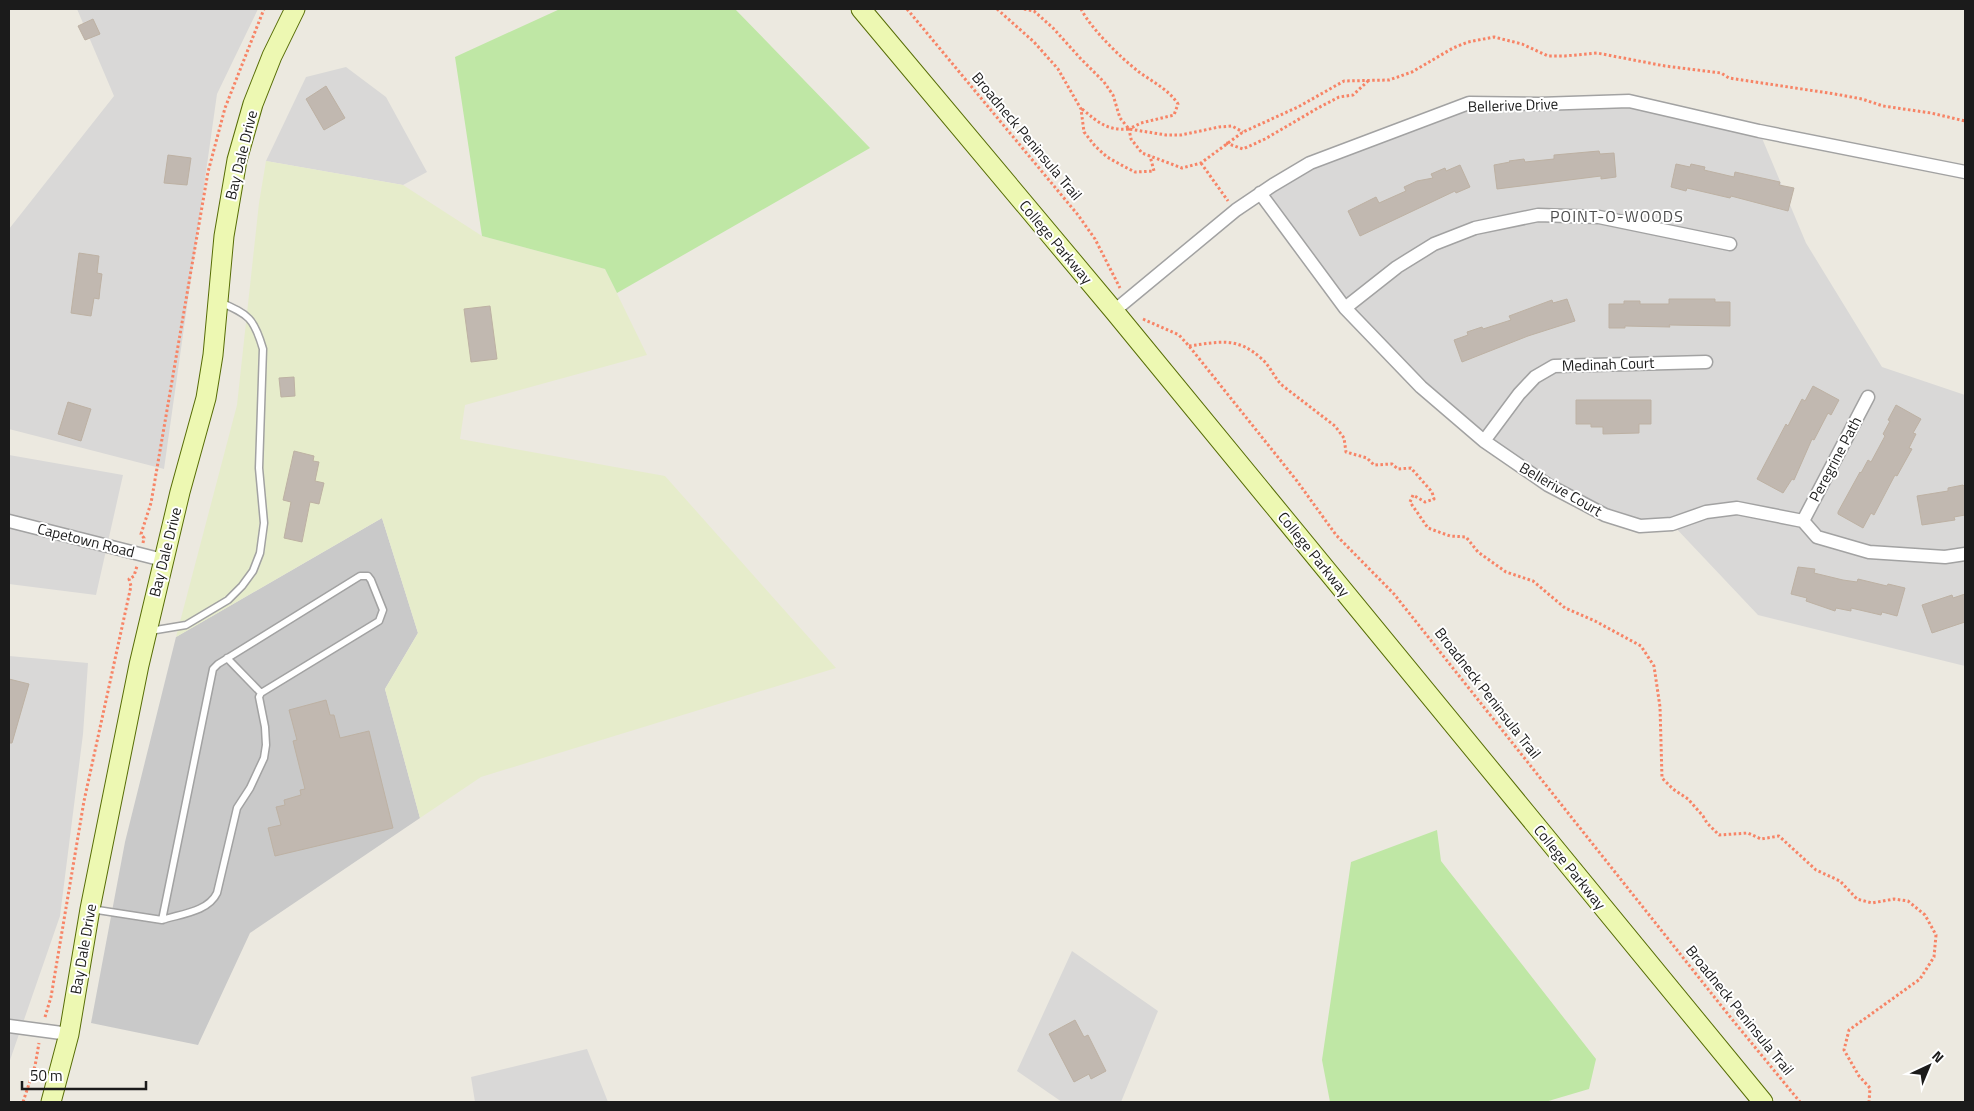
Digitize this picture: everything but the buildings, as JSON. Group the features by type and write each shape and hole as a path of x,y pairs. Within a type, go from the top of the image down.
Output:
{"main road":[{"name":"Bay Dale Drive","path":"51,1102 69,1034 90,909 146,631 206,398 213,355 224,236 237,160 253,104 272,56 295,9"},
{"name":"College Parkway","path":"861,9 1114,311 1763,1102"}],"street":[{"name":"Bellerive Drive","path":"1114,311 1236,210 1310,163 1469,103 1539,104 1629,101 1759,131 1965,172"},
{"name":"Bellerive Court","path":"1260,193 1345,308 1421,388 1484,441 1548,485 1605,515 1640,526 1672,524 1706,512 1737,508 1803,521"},
{"path":"1345,308 1397,267 1434,244 1475,228 1538,215 1599,217 1730,244"},
{"name":"Medinah Court","path":"1484,441 1519,394 1535,377 1554,366 1706,362"},
{"name":"Peregrine Path","path":"1803,521 1868,397"},
{"name":"Capetown Road","path":"9,521 163,560"},
{"path":"1803,521 1817,537 1869,552 1945,557 1965,554"},
{"path":"9,1026 69,1034"}],"lane":[{"path":"146,631 186,625 228,600 253,571 260,553 264,522 259,468 263,349 252,321 243,312 218,301"},
{"path":"90,909 162,920 202,907 214,900 217,894 236,808 250,788 264,758 266,744 264,717 259,697 261,693 379,621 383,610 368,576 360,576 227,658 213,669 162,920"},
{"path":"227,658 261,693"}],"path":[{"name":"Broadneck Peninsula Trail","path":"907,9 1078,215 1095,239 1117,285"},
{"path":"997,9 1017,25 1058,69 1081,109 1084,132 1095,146 1107,157 1135,172 1154,172 1150,156"},
{"path":"1024,9 1034,11 1053,28 1104,82 1113,95 1120,118 1129,129 1131,139 1142,153 1182,168 1201,163 1243,132 1298,106 1344,81 1389,80 1412,72 1468,42 1494,37 1522,44 1548,56 1597,53 1612,55 1665,66 1721,73 1729,78 1862,99 1883,106 1932,113 1965,121"},
{"path":"1081,9 1089,24 1137,70 1173,95 1178,104 1174,115 1140,123 1129,129"},
{"path":"1226,143 1243,149 1318,108 1339,98 1353,95 1369,80"},
{"path":"1081,109 1101,124 1116,130 1129,129 1166,135 1181,135 1232,126 1243,132"},
{"path":"1201,163 1236,210"},
{"name":"Broadneck Peninsula Trail","path":"1142,318 1174,332 1189,346 1297,481 1336,535 1394,594 1800,1102"},
{"path":"1189,346 1229,341 1246,347 1262,358 1273,372 1275,378 1283,386 1335,426 1344,438 1346,452 1367,458 1374,464 1392,464 1398,469 1411,468 1432,492 1434,499 1425,502 1412,495 1410,502 1428,528 1450,536 1466,537 1478,552 1506,572 1533,581 1565,608 1595,621 1641,646 1654,666 1660,707 1662,778 1673,789 1688,799 1719,835 1748,832 1762,839 1779,836 1816,870 1840,880 1857,899 1872,903 1894,899 1908,902 1925,915 1936,935 1934,957 1920,979 1849,1030 1844,1050 1859,1076 1870,1088 1869,1102"}],"shaded area":[{"path":"77,9 258,9 217,94 164,469 9,429 9,229 114,96"},
{"path":"346,67 386,97 427,172 403,185 266,161 306,77"},
{"path":"1629,101 1759,131 1806,243 1882,367 1965,395 1965,666 1758,615 1672,524 1605,515 1484,441 1345,308 1260,193 1273,185 1469,103"},
{"path":"9,455 123,475 96,595 9,584"},
{"path":"382,518 418,633 385,689 420,818 250,933 198,1045 91,1023 125,842 176,637"},
{"path":"9,656 88,663 83,734 60,916 9,1063"},
{"path":"1072,951 1158,1011 1121,1102 1062,1102 1017,1071"},
{"path":"587,1049 608,1102 475,1102 471,1077"}],"green space":[{"path":"560,9 735,9 870,148 617,293 605,269 482,236 455,57"},
{"path":"266,161 403,185 482,236 605,269 647,355 465,405 460,439 665,476 836,668 481,777 420,818 385,689 418,633 382,518 176,637 237,405 259,203"},
{"path":"1437,830 1441,861 1596,1059 1589,1089 1545,1102 1330,1102 1322,1060 1351,862"}],"district":[{"name":"POINT-O-WOODS","path":"1617,216"}]}
